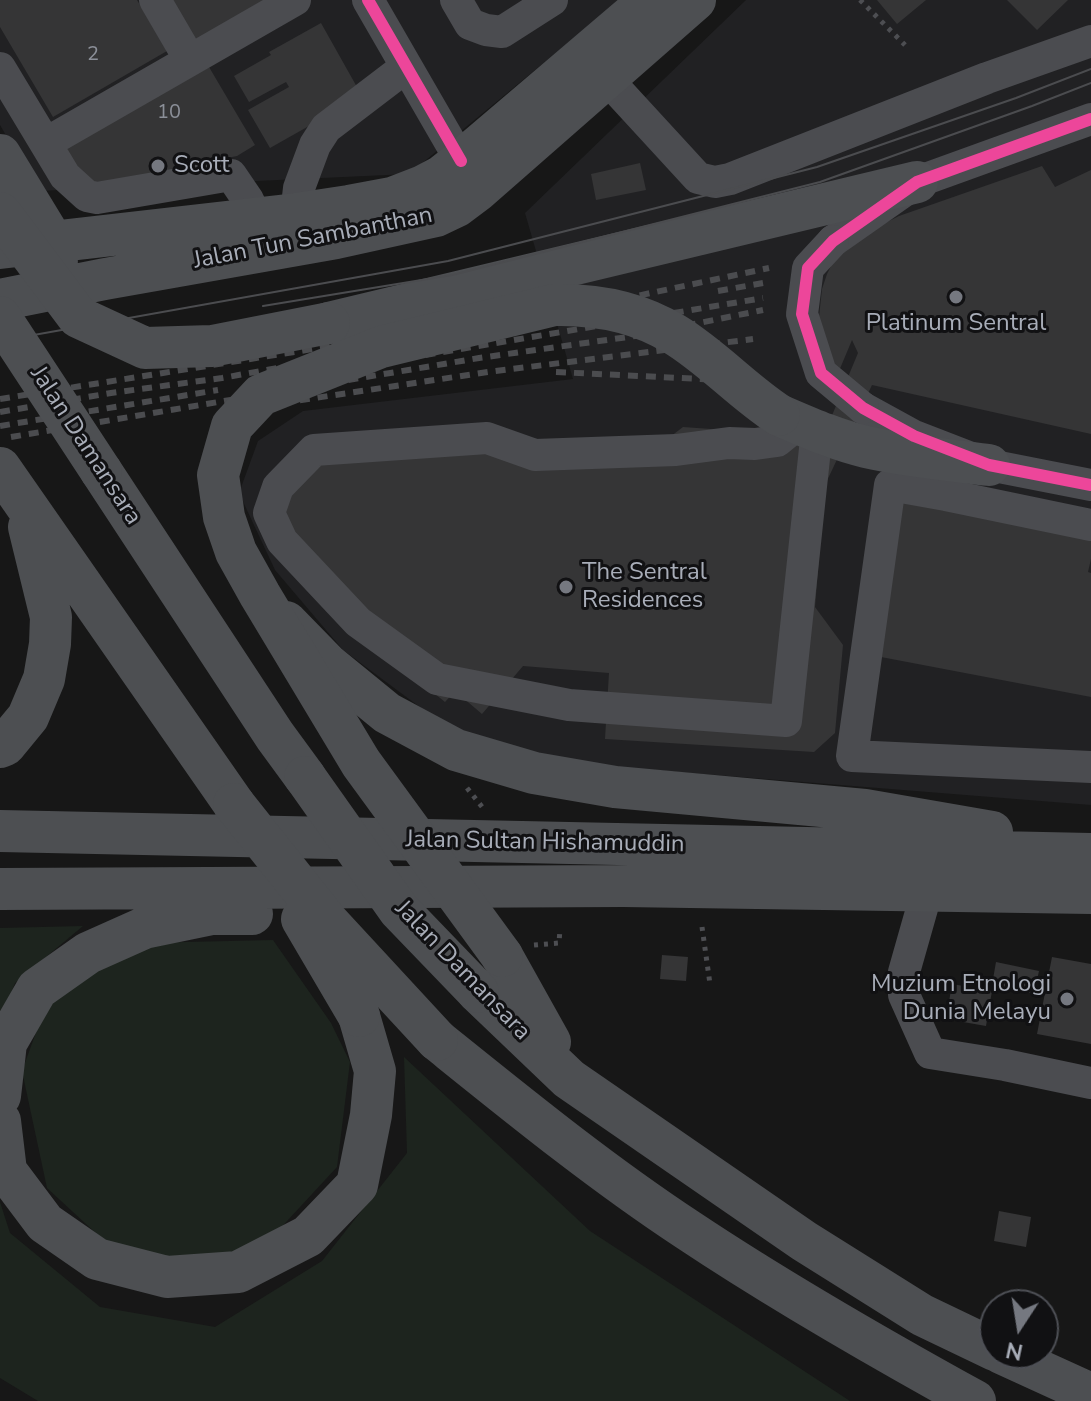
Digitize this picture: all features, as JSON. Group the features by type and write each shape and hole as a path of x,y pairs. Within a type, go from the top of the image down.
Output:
{"main road":[{"name":"Jalan Tun Sambanthan","path":"0,248 276,216 392,198 433,181 461,161 650,0"},
{"name":"Jalan Tun Sambanthan","path":"7,305 105,279 336,238 436,216 477,191 695,0"},
{"path":"0,155 63,241 52,277 39,291 7,305"},
{"path":"0,213 78,317 145,348 212,346 329,323 917,182"},
{"name":"Jalan Damansara","path":"7,305 101,471 266,723 399,910 478,992 569,1079 804,1241 922,1315 979,1342"},
{"path":"569,1079 518,955 361,763 236,552 224,517 218,475 232,426 261,395 381,347 554,305 578,305 639,317 674,334 798,423 832,437 866,447 989,465"},
{"path":"0,468 234,804 327,921 437,1040 557,1137 687,1230 805,1304 975,1401"},
{"path":"0,747 28,717 44,679 50,644 51,617 23,503"},
{"path":"260,595 327,664 387,713 456,750 534,773 615,787 865,810 1091,852"},
{"path":"0,1121 6,1171 45,1223 97,1259 167,1277 238,1272 308,1236 357,1185 371,1115 375,1071 359,1016 234,804"},
{"name":"Jalan Sultan Hishamuddin","path":"0,831 1091,852"},
{"path":"0,1096 6,1043 37,989 88,953 144,928 212,914 459,912 623,886"},
{"name":"Jalan Sultan Hishamuddin","path":"0,889 623,886 1091,893"},
{"path":"1036,1369 1091,1394"}],"street":[{"path":"155,0 177,72"},
{"path":"46,143 177,72 295,0"},
{"path":"368,0 461,161"},
{"path":"456,0 470,24 502,32 552,0"},
{"path":"607,79 698,178 715,182 730,179 987,78 1091,41"},
{"path":"0,68 65,176 87,196 97,198 231,175 248,200 276,216 299,188 315,145 326,128 406,67"},
{"path":"1091,119 917,182 833,241 808,268 802,314 821,373 863,408 914,436 989,465 1091,485"},
{"path":"63,241 87,196"},
{"path":"798,423 786,721 569,705 437,679 358,622 282,541 269,513 278,487 314,450 487,438 535,455 676,450 777,441 798,423"},
{"path":"917,456 946,495"},
{"path":"1091,525 890,485 852,756 1091,767"},
{"path":"927,891 904,972 904,995 930,1053 1091,1083"}],"path":[{"path":"860,0 905,45"},
{"path":"702,927 710,984"},
{"path":"518,955 533,945 559,943 560,929"}],"shaded area":[{"path":"0,0 620,0 409,174 38,191 0,125"},
{"path":"746,0 1091,0 1091,805 540,761 444,725 343,650 275,570 239,493 258,441 303,411 573,379 525,213"},
{"path":"83,926 15,983 0,1022 0,928"},
{"path":"273,940 331,1023 350,1062 337,1167 263,1247 193,1266 112,1248 47,1188 22,1071 50,994 142,943"},
{"path":"404,1057 590,1231 850,1401 38,1401 0,1378 0,1202 10,1233 100,1307 215,1327 322,1261 407,1153"}],"building":[{"path":"0,0 137,0 167,51 53,117 0,27"},
{"path":"170,0 265,0 194,42"},
{"path":"877,0 926,0 897,24"},
{"path":"1007,0 1068,0 1037,30"},
{"path":"321,23 362,96 270,148 248,110 289,87 286,82 249,102 234,76"},
{"path":"209,67 255,145 237,156 89,186 65,148"},
{"path":"640,163 646,190 596,200 591,174"},
{"name":"The Sentral Residences","path":"1042,166 1055,187 1091,170 1091,434 872,385 825,485 815,607 843,645 835,733 814,752 605,739 609,673 523,666 482,714 455,691 445,702 329,608 293,536 264,497 304,444 666,440 683,427 823,437 858,353 852,340 839,371 832,362 819,317 822,289 834,260 879,226 899,216"},
{"path":"894,479 1091,516 1088,572 1091,573 1091,697 860,653"},
{"path":"662,955 688,957 686,981 660,979"},
{"name":"Muzium Etnologi Dunia Melayu","path":"1052,957 1091,964 1091,1044 1037,1034"},
{"path":"996,962 1039,971 1034,994 992,985"},
{"path":"952,984 992,991 986,1026 946,1019"},
{"path":"999,1211 1031,1217 1026,1247 994,1241"}],"tram line":[{"path":"0,341 448,261 817,167 1091,69"},
{"path":"263,306 452,275 820,182 1091,83"}],"railway":[{"path":"0,399 613,301 769,268"},
{"path":"718,291 763,283"},
{"path":"301,376 763,298"},
{"path":"11,437 479,358 635,336 763,310"},
{"path":"282,403 488,372 753,339"},
{"path":"0,412 222,378 399,346"},
{"path":"556,372 762,382"},
{"path":"0,426 218,390"}],"cycle path":[{"path":"368,0 461,161"},
{"path":"1091,119 917,182 833,241 808,268 802,314 821,373 863,408 914,436 989,465 1091,485"}],"place":[{"name":"Scott","path":"158,166"},
{"name":"Platinum Sentral","path":"956,297"},
{"name":"The Sentral Residences","path":"566,587"},
{"name":"Muzium Etnologi Dunia Melayu","path":"1067,999"}]}
